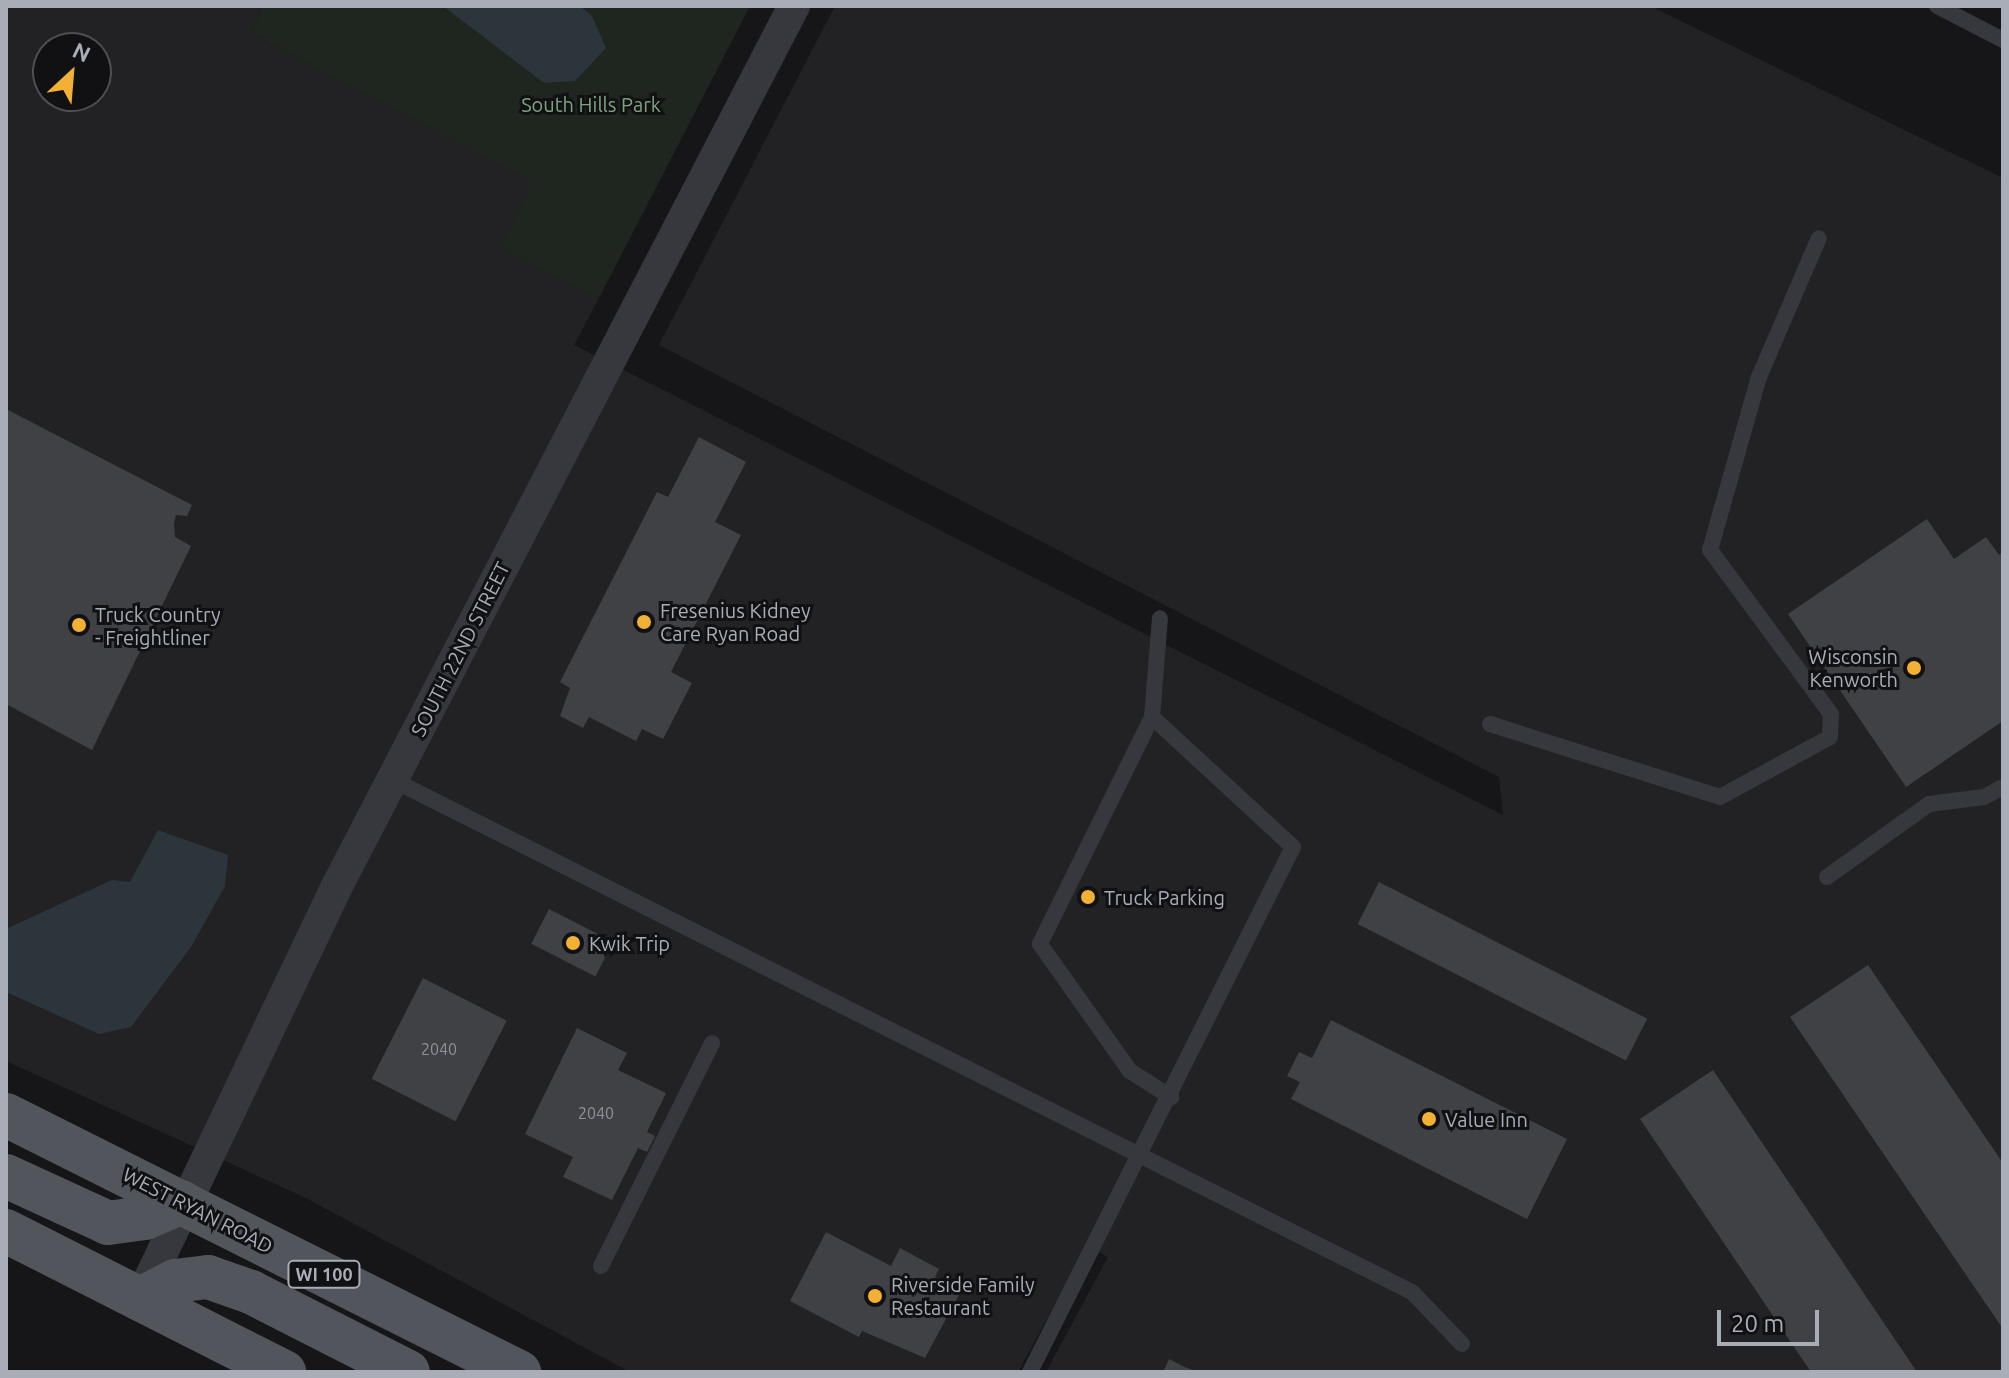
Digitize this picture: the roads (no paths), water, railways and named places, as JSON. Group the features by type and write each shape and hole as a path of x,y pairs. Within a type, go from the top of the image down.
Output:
{"main road":[{"name":"WEST RYAN ROAD","path":"6,1115 519,1372"},
{"path":"6,1176 108,1223 145,1218 182,1202"},
{"path":"6,1231 284,1372"},
{"path":"140,1299 175,1281 208,1277 251,1292 408,1372"}],"street":[{"name":"SOUTH 22ND STREET","path":"140,1299 182,1202 393,780 794,6"}],"lane":[{"path":"1937,6 2003,40"},
{"path":"1490,724 1720,797 1830,737 1831,714 1710,550 1759,377 1819,238"},
{"path":"1160,618 1152,717 1040,944 1130,1071 1171,1097"},
{"path":"1030,1372 1140,1160 1293,847 1152,717"},
{"path":"393,780 1140,1160 1412,1292 1462,1344"},
{"path":"1827,877 1929,804 1984,797 2003,787"},
{"path":"601,1266 712,1043"}],"place":[{"name":"Fresenius Kidney Care Ryan Road","path":"644,622"},
{"name":"Truck Country - Freightliner","path":"79,625"},
{"name":"Wisconsin Kenworth","path":"1914,668"},
{"name":"Truck Parking","path":"1088,897"},
{"name":"Kwik Trip","path":"573,943"},
{"name":"Value Inn","path":"1429,1119"},
{"name":"Riverside Family Restaurant","path":"875,1296"}],"park label":[{"name":"South Hills Park","path":"591,104"}]}
